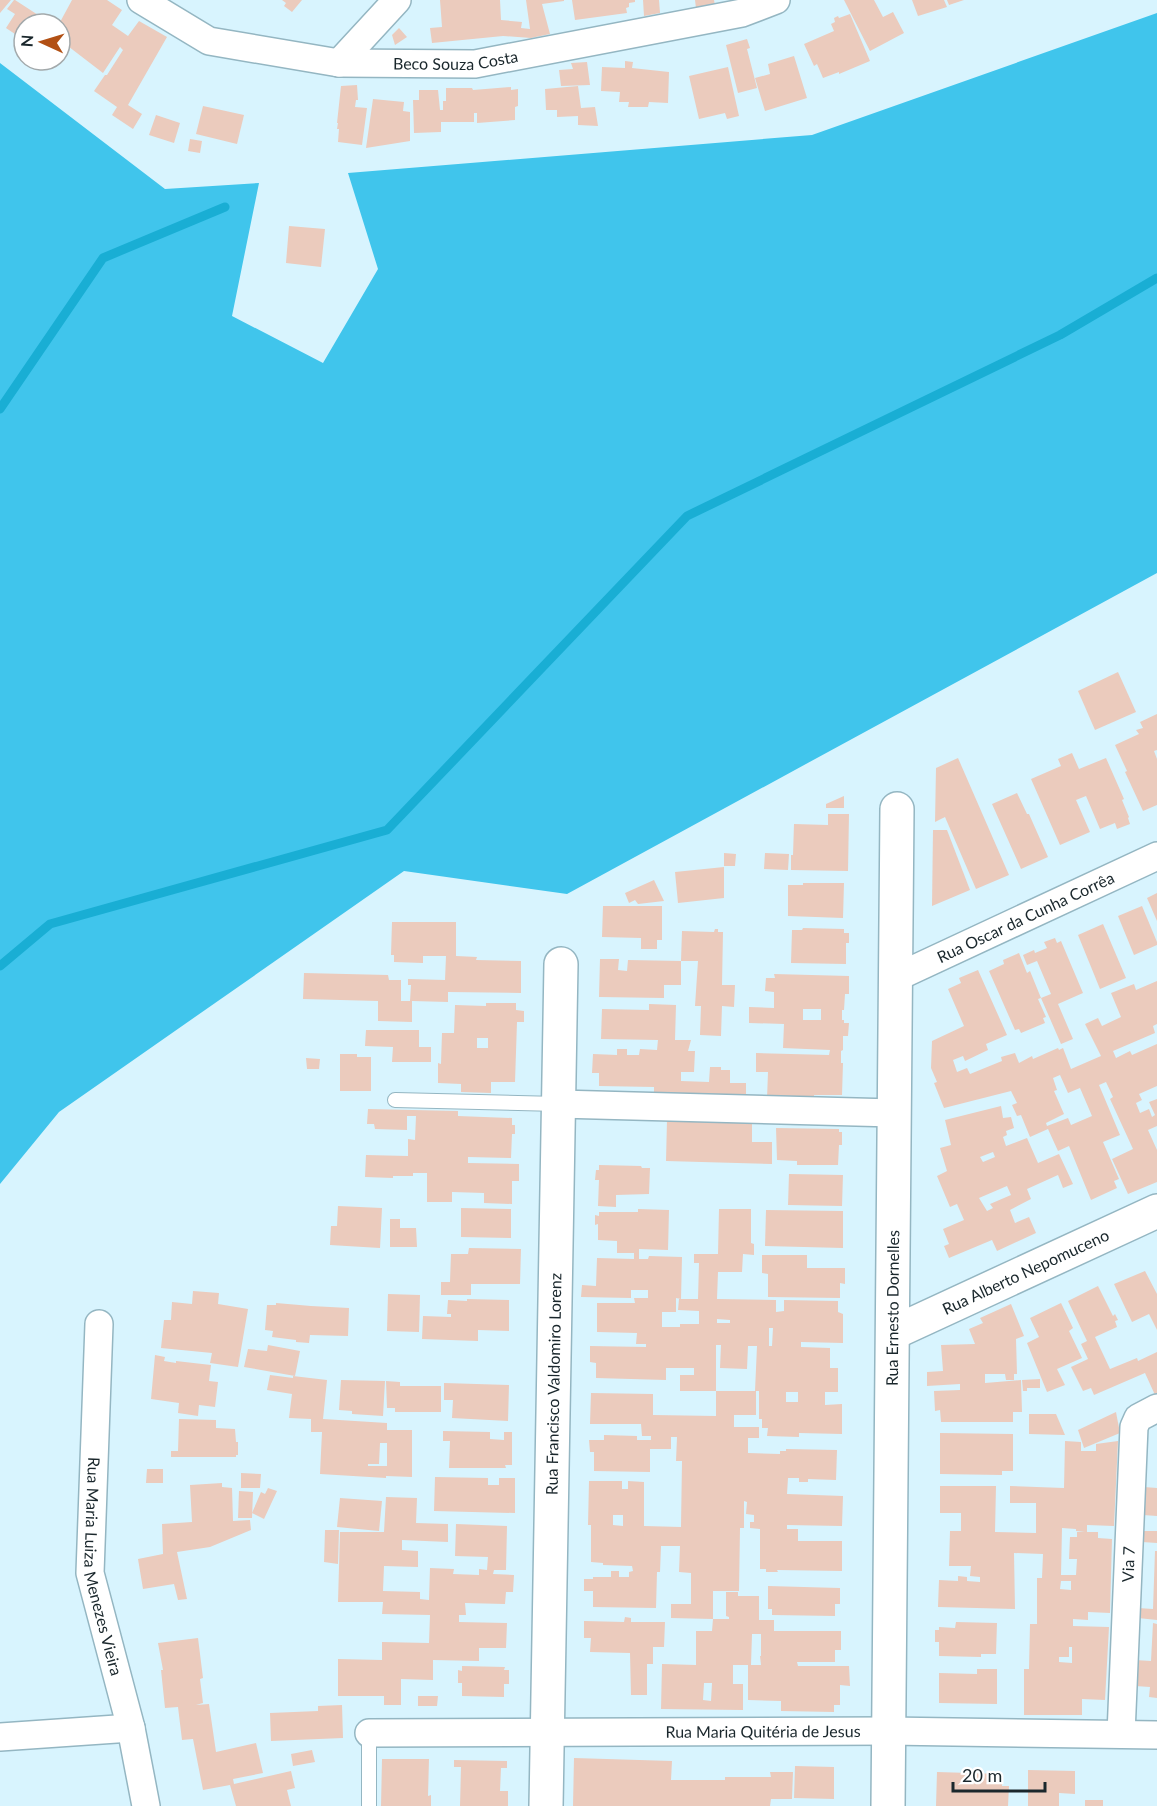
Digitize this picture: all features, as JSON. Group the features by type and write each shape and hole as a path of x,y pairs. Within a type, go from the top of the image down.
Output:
{"street":[{"name":"Beco Souza Costa","path":"141,0 209,41 339,63 476,64 742,13 776,0"},
{"path":"339,63 397,0"},
{"name":"Rua Ernesto Dornelles","path":"888,1806 897,809"},
{"name":"Rua Oscar da Cunha Corrêa","path":"895,978 1157,856"},
{"name":"Rua Francisco Valdomiro Lorenz","path":"546,1806 561,964"},
{"path":"559,1104 894,1113"},
{"name":"Rua Alberto Nepomuceno","path":"892,1333 1157,1211"},
{"name":"Rua Maria Luiza Menezes Vieira","path":"99,1324 90,1573 131,1728 146,1806"},
{"name":"Via 7","path":"1121,1734 1134,1427 1138,1418 1157,1408"},
{"path":"0,1737 131,1728"},
{"name":"Rua Maria Quitéria de Jesus","path":"369,1733 889,1731 1157,1735"}],"lane":[{"path":"395,1100 559,1104"},
{"path":"369,1733 369,1806"}],"shaded area":[{"path":"1157,13 1157,573 567,894 404,871 59,1112 0,1184 0,63 165,189 259,183 232,316 323,363 378,269 348,173 812,135"}],"building":[{"path":"0,0 11,0 0,13"},
{"path":"15,0 34,12 12,12 7,9"},
{"path":"72,0 107,0 122,10 112,25 128,36 139,21 167,37 128,105 142,114 133,129 112,115 117,107 94,91 123,50 120,47 103,73 72,49 72,12 66,12"},
{"path":"282,0 302,0 292,12 284,6 286,3"},
{"path":"440,0 500,0 501,20 522,22 521,28 530,29 526,0 564,1 542,4 550,34 531,38 503,36 432,43 430,28 442,27"},
{"path":"572,0 635,0 635,2 629,3 629,7 626,8 627,13 575,20"},
{"path":"643,0 659,0 660,13 644,16"},
{"path":"695,0 714,0 715,5 696,8"},
{"path":"844,0 874,0 883,17 893,12 904,33 870,51"},
{"path":"912,0 944,0 947,7 918,16"},
{"path":"947,0 964,0 949,5"},
{"path":"850,14 870,61 823,78 817,64 814,66 804,44 834,31 831,24 835,22 834,18"},
{"path":"12,19 12,32 6,28"},
{"path":"399,28 407,37 395,45 392,35"},
{"path":"747,39 750,48 747,49 757,88 738,93 726,45"},
{"path":"794,56 807,98 765,111 755,78 770,74 768,64"},
{"path":"625,61 633,62 632,68 669,72 668,103 649,102 648,107 628,107 629,102 619,102 620,92 601,91 602,67 625,68"},
{"path":"587,62 590,85 561,86 559,70 573,69 571,63"},
{"path":"728,67 739,116 727,119 725,113 699,119 689,76"},
{"path":"357,85 358,100 356,100 355,107 367,108 362,145 338,142 337,123 341,86"},
{"path":"578,86 581,108 595,107 598,126 578,125 578,116 557,117 557,110 546,110 545,89"},
{"path":"511,87 511,90 518,89 515,120 477,123 477,113 474,113 474,122 441,122 441,132 414,133 413,100 419,100 419,90 438,90 440,110 443,110 446,88 472,88 473,90"},
{"path":"373,99 404,102 403,111 410,112 410,141 366,148"},
{"path":"203,106 244,115 237,144 196,134"},
{"path":"156,115 180,123 174,143 149,135"},
{"path":"190,139 202,141 200,153 188,151"},
{"path":"289,226 325,229 321,267 286,263"},
{"path":"1118,672 1136,712 1095,730 1078,691"},
{"path":"1157,714 1157,750 1154,751 1157,759 1157,805 1143,811 1115,745 1139,734 1136,730 1143,728 1140,722"},
{"path":"1072,753 1079,769 1106,758 1124,799 1122,800 1130,824 1117,829 1115,823 1100,829 1086,796 1076,800 1090,832 1060,845 1031,779 1061,766 1058,759"},
{"path":"958,758 1009,875 976,889 945,817 935,822 936,768"},
{"path":"1017,793 1048,857 1021,869 992,804"},
{"path":"844,796 844,808 826,808 826,804"},
{"path":"828,814 849,814 848,871 791,870 794,824 828,825"},
{"path":"933,830 947,830 970,890 932,906"},
{"path":"724,853 736,854 735,866 724,866"},
{"path":"765,853 789,854 788,870 764,869"},
{"path":"724,867 724,898 678,903 675,872"},
{"path":"654,880 664,901 638,904 635,900 629,903 625,893"},
{"path":"803,883 844,883 843,918 788,916 788,885 803,885"},
{"path":"1157,893 1157,921 1147,898"},
{"path":"603,906 662,906 662,940 657,940 657,949 641,949 641,938 602,937"},
{"path":"1142,906 1157,945 1134,955 1118,916"},
{"path":"392,922 456,922 456,956 477,957 476,960 521,961 521,993 448,992 448,1002 412,1001 412,1022 378,1021 378,1001 303,999 304,973 388,975 389,980 401,980 401,1001 410,1001 411,985 408,985 408,979 445,980 446,956 423,956 423,963 394,962 394,955 391,955"},
{"path":"1103,924 1126,978 1100,989 1078,935"},
{"path":"715,929 723,932 722,985 735,985 734,1007 722,1006 721,1036 700,1035 701,1006 695,1006 698,961 681,961 682,931 714,932"},
{"path":"844,929 844,933 849,933 849,943 846,943 846,964 791,963 792,930"},
{"path":"1055,938 1057,943 1061,941 1083,993 1058,1004 1073,1039 1061,1044 1041,998 1051,994 1037,961 1027,965 1023,955 1047,948 1044,942"},
{"path":"1019,953 1027,973 1030,971 1041,998 1038,999 1046,1017 1043,1018 1045,1023 1021,1033 1019,1029 1015,1030 989,971 1004,964 1003,960"},
{"path":"600,959 619,959 618,970 627,971 628,960 681,961 681,985 664,985 664,998 599,997"},
{"path":"978,970 1007,1035 986,1044 988,1050 965,1061 963,1056 953,1060 957,1072 967,1068 970,1074 1002,1061 1001,1057 1015,1053 1019,1063 1032,1056 1033,1059 1063,1048 1071,1069 1101,1056 1085,1024 1098,1018 1102,1026 1121,1017 1111,993 1134,984 1136,990 1157,981 1157,1024 1153,1026 1155,1033 1113,1051 1116,1058 1130,1051 1132,1055 1157,1044 1157,1086 1139,1094 1142,1100 1136,1103 1140,1113 1149,1109 1152,1117 1155,1115 1149,1102 1157,1099 1157,1126 1148,1130 1157,1150 1157,1182 1128,1194 1112,1159 1133,1149 1110,1099 1113,1097 1106,1082 1099,1085 1120,1135 1103,1142 1119,1179 1114,1181 1117,1188 1091,1200 1069,1146 1058,1151 1048,1129 1030,1137 1021,1115 1017,1116 1012,1105 1017,1103 1011,1091 944,1108 931,1068 932,1041 964,1026 948,989 961,983 959,978","holes":["1060,1075 1068,1093 1080,1088 1092,1116 1071,1125 1068,1118 1047,1126 1046,1123 1064,1114 1054,1091 1057,1090 1053,1078"]},
{"path":"774,974 849,976 849,994 845,994 844,1010 842,1010 842,1020 844,1023 849,1023 848,1036 843,1036 843,1050 841,1051 842,1095 793,1096 794,1100 767,1099 768,1072 756,1072 756,1053 829,1055 830,1050 783,1048 784,1024 749,1023 749,1007 774,1008 774,992 765,991 766,978 775,978","holes":["803,1009 821,1009 821,1020 803,1020"]},
{"path":"486,1003 516,1003 516,1010 524,1011 524,1022 517,1022 515,1082 491,1082 491,1093 461,1092 461,1084 438,1083 442,1033 454,1033 455,1005 486,1006","holes":["477,1038 488,1038 488,1048 477,1048"]},
{"path":"649,1004 676,1005 675,1040 691,1040 688,1051 695,1051 694,1072 681,1072 681,1081 709,1082 710,1067 721,1067 721,1070 730,1070 730,1083 746,1083 746,1099 654,1097 654,1087 599,1086 599,1073 592,1073 593,1054 617,1055 617,1049 627,1049 627,1055 639,1055 640,1049 657,1050 658,1040 601,1039 602,1009 649,1010"},
{"path":"366,1030 419,1030 419,1047 431,1047 431,1062 392,1062 393,1047 365,1046"},
{"path":"340,1054 371,1057 371,1091 340,1091"},
{"path":"306,1058 320,1059 319,1069 307,1069"},
{"path":"1001,1106 1003,1118 1011,1117 1014,1128 1006,1131 1007,1135 1003,1137 1006,1146 1027,1138 1038,1163 1059,1154 1073,1184 1063,1188 1058,1175 1027,1189 1031,1199 1010,1210 1015,1223 1029,1217 1036,1233 997,1251 992,1240 949,1258 944,1246 949,1244 943,1229 964,1220 957,1204 950,1207 937,1176 947,1171 940,1148 951,1145 945,1120","holes":["993,1152 995,1157 983,1162 980,1157","1007,1186 1011,1195 990,1204 993,1208 987,1211 979,1198"]},
{"path":"368,1109 458,1111 458,1116 512,1118 515,1134 512,1134 511,1158 468,1157 468,1163 519,1164 519,1181 512,1181 512,1204 484,1203 484,1193 452,1192 452,1202 427,1202 427,1173 413,1173 413,1176 393,1176 393,1178 365,1177 366,1155 408,1156 408,1139 415,1140 416,1116 407,1116 407,1130 375,1129 374,1124 367,1124"},
{"path":"752,1117 752,1142 772,1142 772,1164 666,1161 667,1120"},
{"path":"776,1128 839,1129 839,1132 842,1132 842,1145 839,1145 838,1165 797,1165 797,1161 777,1160"},
{"path":"599,1165 650,1168 649,1194 616,1195 616,1207 598,1206 599,1180 595,1180"},
{"path":"789,1174 843,1175 842,1206 788,1205"},
{"path":"338,1206 382,1208 380,1248 330,1245 331,1226 337,1226"},
{"path":"461,1208 511,1209 511,1238 461,1237"},
{"path":"638,1209 669,1210 668,1250 639,1249 639,1259 648,1259 649,1256 682,1257 681,1299 698,1299 699,1263 694,1263 694,1254 718,1254 719,1209 751,1209 751,1243 754,1244 754,1255 743,1254 742,1272 718,1272 717,1299 776,1300 776,1312 784,1311 784,1300 838,1301 838,1312 843,1314 843,1343 801,1342 801,1347 830,1348 830,1368 838,1368 838,1392 825,1392 825,1405 842,1404 842,1434 799,1433 799,1437 767,1436 768,1428 762,1428 762,1419 759,1419 759,1391 755,1391 757,1346 748,1346 747,1369 720,1368 721,1345 716,1345 716,1391 680,1391 680,1375 694,1375 694,1368 666,1368 666,1380 596,1378 596,1363 590,1362 590,1346 646,1347 646,1344 636,1344 637,1333 597,1332 597,1303 635,1303 634,1298 648,1298 648,1290 631,1290 631,1298 581,1297 582,1285 596,1286 597,1258 634,1259 634,1253 617,1253 617,1241 598,1240 598,1224 595,1225 595,1215 599,1216 599,1212 638,1212","holes":["676,1298 681,1299 679,1299 678,1310 699,1311 699,1324 662,1327 662,1312 676,1312","717,1319 730,1320 730,1323 717,1323","769,1328 773,1328 772,1346 769,1346","786,1392 798,1392 798,1402 786,1402"]},
{"path":"766,1210 843,1211 843,1248 765,1246"},
{"path":"390,1219 400,1219 400,1228 416,1228 417,1247 390,1247"},
{"path":"469,1248 521,1249 520,1284 471,1284 471,1295 441,1295 441,1282 450,1282 451,1254 468,1254"},
{"path":"762,1255 807,1255 807,1268 845,1268 845,1284 840,1283 840,1298 768,1297 768,1274 762,1273"},
{"path":"1145,1271 1157,1294 1157,1330 1149,1314 1132,1322 1114,1284"},
{"path":"1098,1286 1113,1316 1115,1314 1118,1320 1115,1321 1117,1327 1095,1337 1110,1369 1137,1358 1138,1361 1157,1352 1157,1395 1145,1373 1094,1395 1091,1388 1083,1391 1071,1367 1088,1359 1081,1344 1087,1341 1068,1301"},
{"path":"193,1291 219,1293 218,1304 248,1309 238,1367 210,1363 212,1353 161,1348 164,1320 171,1320 172,1302 192,1304"},
{"path":"388,1294 420,1295 419,1332 387,1331"},
{"path":"467,1299 509,1300 509,1331 478,1330 478,1341 422,1339 423,1316 451,1317 451,1314 447,1314 448,1300 467,1301"},
{"path":"276,1303 349,1308 348,1336 310,1335 309,1343 272,1337 273,1331 265,1330 267,1305 276,1305"},
{"path":"1061,1303 1073,1328 1069,1331 1082,1358 1057,1369 1065,1385 1047,1392 1027,1343 1039,1337 1030,1318"},
{"path":"1011,1304 1024,1336 1016,1339 1017,1374 1014,1374 1014,1380 1006,1380 1005,1374 985,1374 985,1383 1021,1380 1022,1412 1013,1412 1013,1422 941,1422 940,1410 935,1411 934,1391 960,1390 960,1384 927,1386 927,1372 943,1371 941,1345 975,1344 969,1329 983,1323 980,1318"},
{"path":"268,1345 300,1351 295,1376 244,1367 248,1349 267,1351"},
{"path":"155,1355 165,1357 164,1361 211,1365 209,1381 218,1382 215,1407 199,1405 198,1416 178,1413 179,1403 151,1399"},
{"path":"270,1375 327,1380 323,1419 387,1423 387,1430 412,1430 412,1477 386,1476 386,1478 320,1474 322,1432 311,1432 311,1419 289,1418 292,1394 267,1390","holes":["380,1443 387,1443 387,1466 368,1466 368,1464 379,1464"]},
{"path":"1040,1379 1040,1388 1027,1388 1027,1391 1023,1391 1022,1380"},
{"path":"341,1380 385,1381 383,1416 352,1414 352,1411 339,1410"},
{"path":"386,1381 400,1382 400,1386 441,1386 441,1412 395,1412 395,1408 387,1408"},
{"path":"444,1383 509,1385 508,1421 452,1418 453,1400 444,1400"},
{"path":"716,1391 756,1391 756,1415 734,1415 734,1427 759,1427 759,1438 748,1438 748,1453 780,1454 780,1451 786,1451 786,1449 837,1450 836,1480 808,1479 808,1482 799,1482 799,1478 788,1478 787,1494 843,1496 842,1526 787,1525 787,1529 798,1529 798,1541 842,1541 842,1571 777,1570 778,1572 766,1572 766,1569 760,1569 760,1529 750,1528 750,1522 754,1522 754,1515 746,1514 747,1502 744,1501 744,1528 740,1528 739,1591 713,1591 713,1619 671,1618 671,1604 691,1604 691,1573 679,1572 680,1546 661,1546 660,1572 657,1572 656,1608 593,1607 593,1591 584,1591 584,1579 611,1577 611,1571 619,1571 619,1577 629,1577 629,1572 633,1571 632,1566 603,1565 603,1563 591,1562 591,1525 588,1525 589,1481 622,1481 622,1489 628,1489 628,1481 644,1482 644,1526 681,1527 682,1461 676,1461 677,1437 671,1437 671,1449 650,1449 650,1472 594,1471 594,1452 590,1452 589,1440 604,1440 604,1435 637,1436 637,1440 651,1440 651,1436 642,1436 641,1424 590,1424 591,1393 653,1394 653,1415 716,1416","holes":["613,1515 623,1515 623,1526 613,1525"]},
{"path":"1116,1412 1120,1433 1084,1448 1078,1430"},
{"path":"1029,1414 1056,1414 1065,1435 1029,1434"},
{"path":"179,1419 216,1420 216,1428 235,1429 238,1455 236,1457 171,1457 171,1451 178,1451"},
{"path":"443,1431 490,1432 490,1439 504,1440 504,1432 512,1432 512,1465 505,1465 506,1468 449,1468 450,1441 443,1441"},
{"path":"940,1433 1013,1434 1013,1471 1002,1471 1002,1475 940,1474"},
{"path":"1065,1441 1081,1442 1081,1451 1096,1451 1096,1444 1118,1441 1114,1526 1087,1525 1087,1532 1098,1532 1098,1538 1112,1539 1110,1613 1088,1612 1088,1620 1073,1619 1073,1626 1109,1627 1105,1700 1082,1699 1082,1715 1024,1715 1024,1669 1029,1669 1030,1624 1037,1624 1037,1578 1042,1578 1043,1554 1014,1553 1015,1609 938,1607 939,1580 958,1581 958,1576 967,1577 967,1581 980,1582 980,1577 970,1576 971,1566 949,1566 950,1531 961,1531 961,1513 940,1513 940,1486 996,1486 995,1532 1036,1533 1036,1503 1010,1503 1010,1486 1064,1488","holes":["1062,1528 1085,1532 1077,1532 1077,1537 1070,1537 1069,1559 1077,1559 1076,1575 1061,1575","1061,1581 1071,1581 1071,1590 1060,1589","1069,1647 1072,1647 1072,1663 1059,1662 1059,1657 1069,1657"]},
{"path":"147,1469 163,1469 163,1483 146,1483"},
{"path":"241,1473 261,1474 260,1488 241,1488"},
{"path":"435,1477 488,1478 488,1485 499,1485 499,1478 515,1478 515,1513 434,1511"},
{"path":"222,1483 222,1487 232,1488 233,1521 250,1520 251,1530 210,1547 177,1552 187,1599 178,1600 174,1584 143,1589 138,1559 163,1554 162,1524 192,1522 190,1485"},
{"path":"1144,1487 1157,1488 1157,1516 1143,1515"},
{"path":"268,1488 277,1491 264,1519 252,1513 261,1492 265,1494"},
{"path":"239,1491 253,1492 252,1518 238,1518"},
{"path":"386,1497 417,1498 416,1523 448,1524 448,1542 402,1540 402,1550 418,1551 418,1567 384,1566 383,1591 420,1592 420,1599 429,1600 430,1568 454,1569 453,1574 479,1575 479,1569 487,1570 488,1557 455,1556 456,1524 507,1526 506,1570 494,1570 493,1574 514,1575 513,1592 506,1592 505,1604 465,1603 466,1615 459,1615 459,1622 507,1623 506,1648 479,1648 479,1661 433,1660 433,1680 401,1679 401,1705 384,1705 384,1696 338,1696 338,1659 382,1660 382,1642 429,1643 430,1615 382,1614 383,1602 338,1602 340,1532 384,1532"},
{"path":"340,1498 382,1501 379,1531 337,1527"},
{"path":"325,1530 339,1530 338,1564 324,1562"},
{"path":"1142,1531 1157,1531 1157,1543 1142,1542"},
{"path":"1155,1551 1157,1551 1157,1620 1138,1618 1138,1608 1153,1609"},
{"path":"768,1586 840,1588 840,1604 835,1604 835,1616 772,1615 772,1609 768,1609"},
{"path":"726,1592 738,1592 738,1596 759,1596 759,1620 774,1620 774,1631 841,1631 841,1650 835,1650 835,1662 797,1662 798,1666 849,1666 850,1686 840,1685 840,1705 834,1705 834,1712 781,1711 781,1701 748,1700 748,1665 733,1665 733,1684 743,1684 743,1710 661,1709 662,1664 696,1665 696,1631 712,1631 713,1619 729,1619 726,1616","holes":["752,1634 761,1634 761,1665 751,1665","704,1683 712,1683 711,1701 703,1700"]},
{"path":"625,1617 631,1618 631,1622 665,1622 664,1647 653,1647 653,1664 647,1664 647,1695 631,1695 630,1653 590,1652 591,1638 584,1638 584,1621 624,1622"},
{"path":"956,1622 997,1623 996,1654 981,1654 981,1657 939,1656 939,1642 935,1642 935,1630 939,1630 939,1627 955,1628"},
{"path":"1153,1623 1157,1624 1157,1698 1149,1697 1150,1687 1135,1686 1135,1660 1151,1661"},
{"path":"198,1638 203,1678 200,1679 203,1703 196,1705 209,1704 216,1752 256,1743 263,1773 233,1779 234,1784 291,1771 295,1788 287,1790 291,1806 236,1806 230,1785 203,1790 193,1739 182,1740 178,1707 165,1708 161,1670 163,1670 158,1643"},
{"path":"462,1666 505,1667 504,1670 509,1670 509,1684 504,1684 504,1697 462,1696 462,1683 458,1683 458,1670 462,1671"},
{"path":"977,1669 997,1669 997,1704 939,1703 939,1673 977,1674"},
{"path":"418,1696 438,1696 437,1706 418,1706"},
{"path":"342,1705 343,1738 271,1741 270,1713 318,1711 318,1706"},
{"path":"312,1750 315,1762 293,1766 291,1754"},
{"path":"574,1758 672,1761 671,1780 771,1777 770,1772 793,1772 792,1799 771,1799 770,1806 573,1806"},
{"path":"382,1759 429,1759 428,1796 431,1795 431,1806 381,1806"},
{"path":"454,1760 507,1761 507,1768 501,1768 500,1791 508,1791 508,1806 460,1806 461,1767 454,1767"},
{"path":"795,1766 834,1767 834,1799 794,1798"},
{"path":"1028,1770 1075,1771 1075,1794 1059,1793 1059,1806 1028,1806"},
{"path":"937,1772 1003,1774 1002,1786 1009,1786 1008,1806 936,1806"},
{"path":"1085,1800 1103,1800 1103,1806 1085,1806"}],"waterway":[{"path":"0,409 103,258 225,207"},
{"path":"0,966 50,924 387,830 687,516 1060,335 1157,278"}]}
